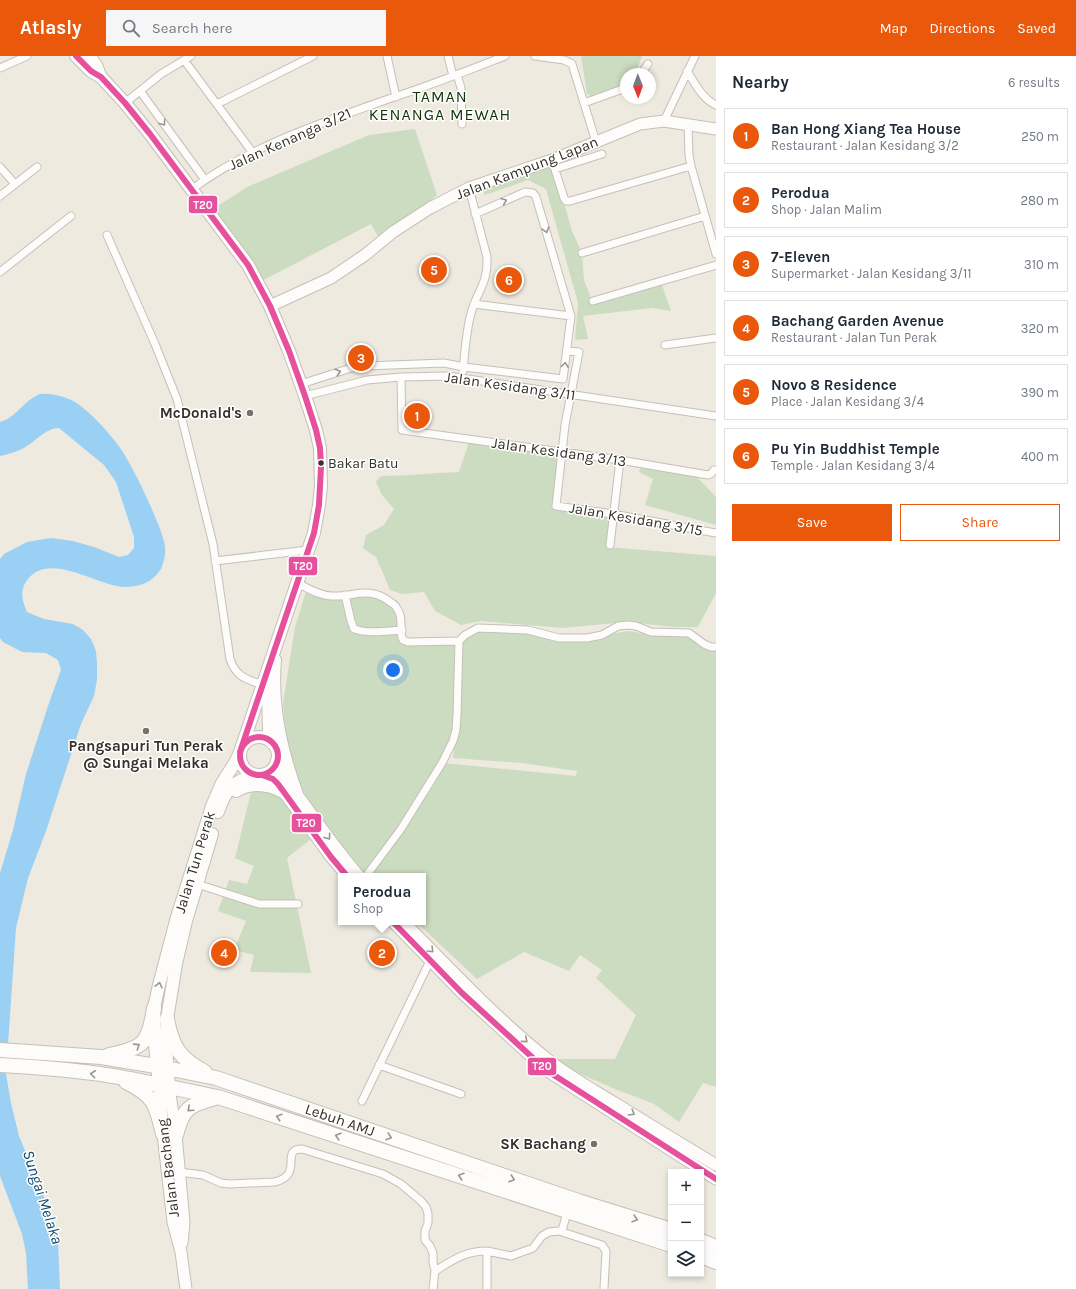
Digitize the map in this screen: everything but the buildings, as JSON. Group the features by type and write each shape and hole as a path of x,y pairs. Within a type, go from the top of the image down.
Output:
{"highway":[{"path":"100,1057 133,1049 141,1044 150,1031 154,1008"},
{"path":"167,1019 170,1034 180,1055 189,1063 216,1078"},
{"name":"Lebuh AMJ","path":"0,1050 100,1057 162,1067 216,1078 574,1200 668,1229"},
{"name":"Lebuh AMJ","path":"0,1065 112,1076 218,1097 668,1244"},
{"path":"112,1076 148,1095 170,1135 190,1107 197,1103 218,1097"},
{"path":"704,1242 716,1247"},
{"path":"704,1257 716,1262"}],"main road":[{"name":"Jalan Tun Perak","path":"76,56 91,71 101,77 125,103 150,134 248,266 270,306 286,345 305,396 320,448 321,486 317,519 308,550 240,752 222,783 212,806 175,924 160,979 154,1008 162,1067"},
{"path":"90,56 97,66 101,77"},
{"name":"Jalan Kampung Lapan","path":"270,306 331,278 366,255 393,232 430,208 469,188 553,165 596,142 635,126 664,121 716,129"},
{"path":"277,641 275,687 279,734 288,770 291,794"},
{"name":"Jalan Tun Perak","path":"269,666 268,724 272,743"},
{"path":"345,873 315,836 291,794 279,768 277,753 272,743 262,738 256,738 246,743 240,752 240,757 244,768 248,772 273,779 291,794 356,873"},
{"path":"260,775 270,771 278,759"},
{"name":"Jalan Tun Perak","path":"162,1067 166,1047 167,1019 176,964 197,884 222,800 231,786 241,779 260,775"},
{"path":"219,809 227,798 242,787 253,784 264,785 291,794"},
{"path":"396,925 430,961 501,1030 546,1070 716,1179"},
{"path":"407,925 468,987 561,1070 716,1165"},
{"path":"162,1067 164,1086"},
{"name":"Jalan Bachang","path":"164,1086 170,1135 173,1222 181,1252 186,1289"},
{"name":"Jalan Bachang","path":"170,1135 179,1172 184,1222 181,1252"}],"street":[{"path":"0,68 27,56"},
{"path":"125,103 161,74 191,56"},
{"path":"217,104 313,56"},
{"path":"387,56 396,97"},
{"path":"448,56 461,88 462,124"},
{"name":"Jalan Kenanga 3/21","path":"191,190 235,161 334,117 396,97 505,56"},
{"path":"535,56 564,60 572,64 596,142"},
{"path":"664,121 694,56"},
{"path":"184,60 253,153"},
{"path":"645,68 648,64"},
{"path":"687,71 707,100 716,106"},
{"path":"584,103 620,90"},
{"path":"140,91 204,180"},
{"path":"688,125 689,155 716,254"},
{"path":"602,154 553,165 566,201 692,166"},
{"path":"0,166 15,184"},
{"path":"0,196 37,167"},
{"path":"463,377 467,336 472,312 474,304 484,283 488,268 487,257 469,188"},
{"path":"301,384 351,368 365,366 444,364 563,379 571,316 538,201 533,193 525,192 475,214"},
{"path":"0,272 71,216"},
{"path":"582,253 705,216"},
{"path":"106,236 155,344 177,399 213,544 232,668 237,674 263,685"},
{"path":"593,301 716,265"},
{"path":"474,304 571,316"},
{"path":"665,345 716,338"},
{"path":"562,453 565,425 579,352 567,351"},
{"name":"Jalan Kesidang 3/11","path":"305,396 354,382 401,377 463,377 571,395 716,416"},
{"name":"Jalan Kesidang 3/13","path":"401,377 402,430 620,460 708,475 714,470"},
{"name":"Jalan Kesidang 3/15","path":"562,453 556,506 613,514 716,533"},
{"path":"610,545 620,460"},
{"path":"215,561 308,550"},
{"path":"297,583 331,596 372,593 383,597 396,606 402,620 402,640 408,642 459,641"},
{"path":"344,595 354,628 360,631 371,632 402,630"},
{"path":"368,873 401,829 442,763 453,741 456,730 457,715 459,641 465,635 478,628 528,630 559,638 587,638 602,635 618,626 628,625 636,626 651,632 689,633 704,644 711,647 716,647"},
{"path":"197,884 259,904 298,904"},
{"path":"362,1101 430,961"},
{"path":"379,1065 460,1094"},
{"path":"179,1172 203,1175 221,1183 229,1184 274,1182 281,1180 290,1173 291,1155 293,1151 302,1149 383,1174 401,1184 426,1207 428,1223 425,1231 425,1240 430,1246 435,1271 433,1289"},
{"path":"562,1231 567,1212"},
{"path":"435,1271 468,1253 487,1251 511,1256 533,1248 542,1236 549,1232 562,1231 602,1245 606,1254 604,1288"},
{"path":"487,1251 487,1289"}],"green space":[{"path":"581,56 642,56 637,68 620,68 620,85 591,96 587,94"},
{"path":"415,129 437,195 381,242 371,224 258,283 208,212 249,186 369,135"},
{"path":"552,160 572,231 582,253 584,280 591,298 661,282 671,311 652,308 583,316 588,339 575,340 578,303 546,189 528,180 485,195 480,185"},
{"path":"469,442 557,455 554,507 609,518 607,547 716,556 716,593 698,627 673,627 627,622 562,628 481,621 461,625 435,611 424,592 402,594 390,590 376,557 363,548 366,535 384,525 394,509 382,495 376,482 381,476 459,472"},
{"path":"642,464 696,476 716,497 716,525 645,505 653,479 639,472"},
{"path":"307,588 331,596 383,597 400,615 402,630 408,642 459,641 478,628 528,630 559,638 611,634 628,631 653,635 693,635 716,647 716,1087 703,1083 679,1122 654,1104 546,1059 615,1059 636,1015 596,978 602,970 580,955 569,971 524,952 477,979 419,925 426,925 426,873 363,873 315,836 287,858 311,973 250,972 254,955 234,950 246,921 218,911 229,880 247,884 254,866 235,858 253,784 288,781 283,703 295,627","holes":["456,732 453,758 522,763 577,771 576,776 443,763"]}],"water":[{"name":"Sungai Melaka","path":"40,394 51,394 78,404 104,428 114,440 123,452 136,475 154,514 165,549 163,563 158,574 141,585 125,587 114,586 75,572 49,568 38,571 28,579 22,591 27,612 44,619 73,624 83,630 91,639 96,651 97,664 97,680 94,696 81,724 46,831 28,878 16,928 6,1074 19,1136 54,1221 58,1240 60,1289 28,1289 26,1253 22,1234 0,1176 0,873 13,830 26,774 61,670 58,660 46,653 22,652 3,642 0,638 0,559 4,554 27,542 51,538 73,541 94,547 119,557 128,555 134,548 134,537 116,482 104,465 59,428 45,432 21,449 0,456 0,422 11,417 29,400"}],"transit line":[{"name":"T20","path":"76,56 91,71 101,77 125,103 248,265 270,306 289,351 316,430 320,448 321,467 319,505 314,533 240,752"},
{"name":"T20","path":"259,737 269,740 275,746 278,756 275,766 269,772 259,775 249,772 243,766 240,756 243,746 249,740 259,737"},
{"name":"T20","path":"262,775 273,779 278,784 331,857 344,873"},
{"name":"T20","path":"396,925 462,993 546,1070 716,1179"}],"place":[{"name":"Novo 8 Residence","path":"434,270"},
{"name":"Pu Yin Buddhist Temple","path":"509,280"},
{"name":"7-Eleven","path":"361,358"},
{"name":"McDonald's","path":"250,413"},
{"name":"Ban Hong Xiang Tea House","path":"417,416"},
{"name":"Bakar Batu","path":"321,463"},
{"name":"Pangsapuri Tun Perak @ Sungai Melaka","path":"146,731"},
{"name":"Bachang Garden Avenue","path":"224,953"},
{"name":"Perodua","path":"382,953"},
{"name":"SK Bachang","path":"594,1144"}],"district":[{"name":"TAMAN KENANGA MEWAH","path":"440,105"}]}
